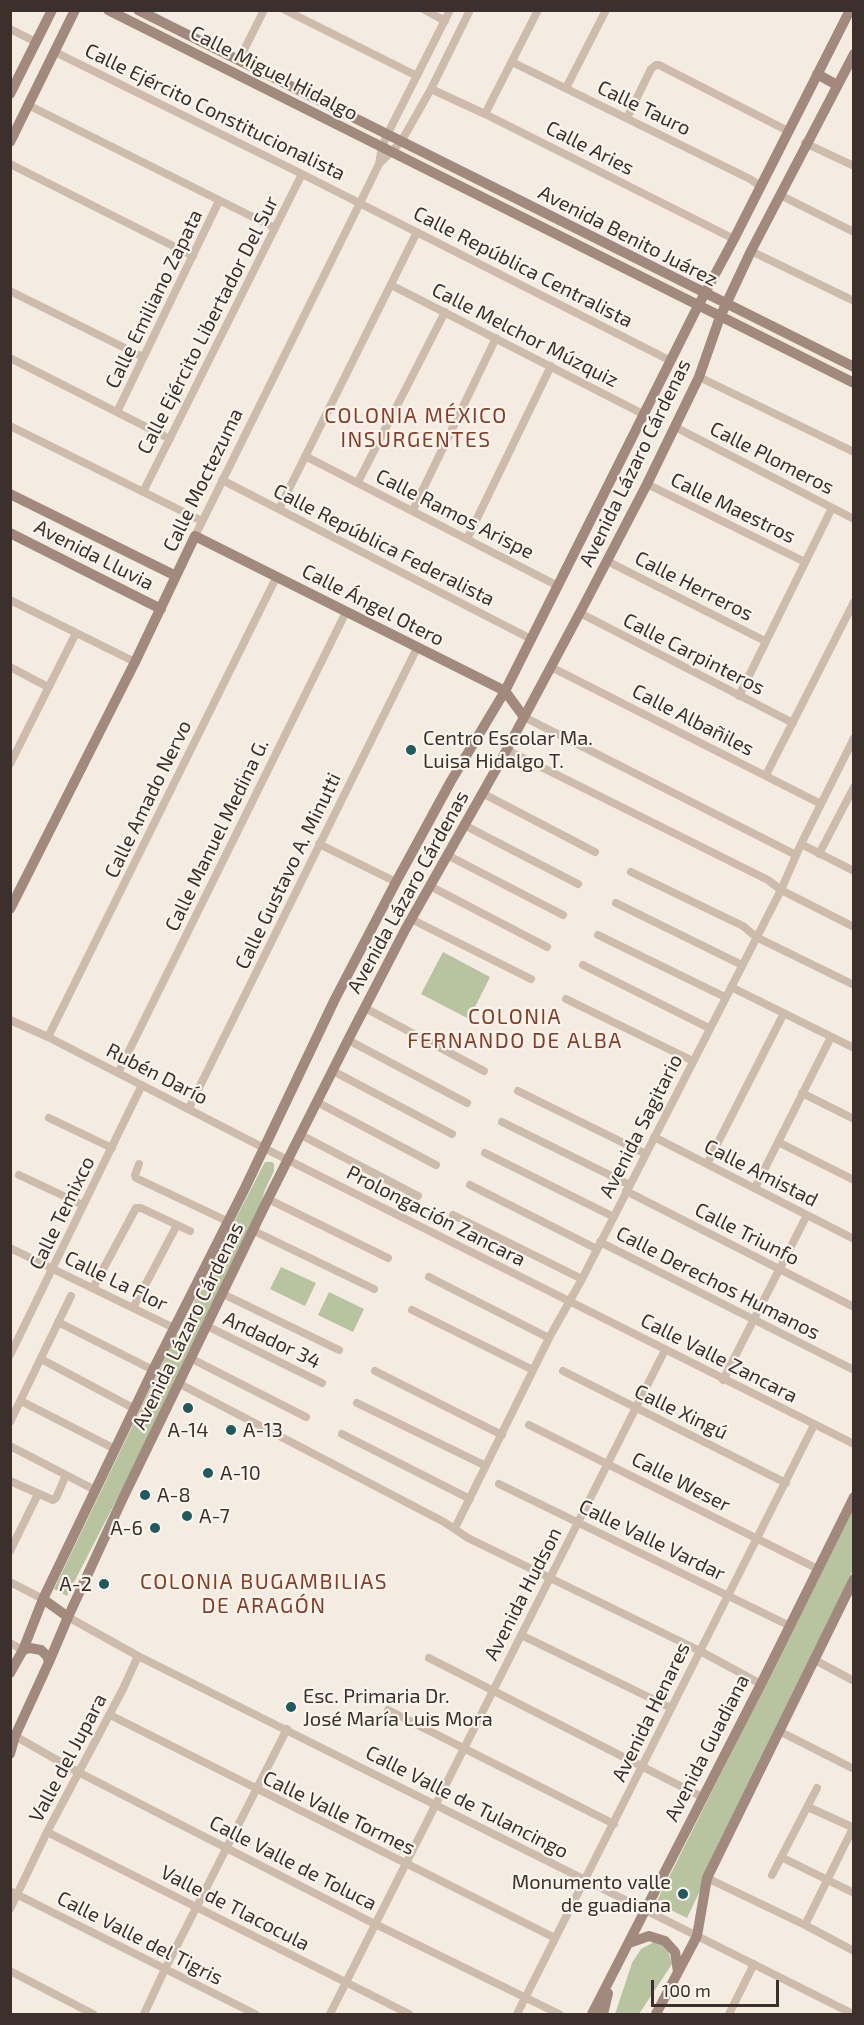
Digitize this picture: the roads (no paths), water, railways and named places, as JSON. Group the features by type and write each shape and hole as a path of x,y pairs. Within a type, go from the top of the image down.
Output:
{"street":[{"path":"10,93 52,10"},
{"path":"10,142 75,10"},
{"name":"Calle Miguel Hidalgo","path":"108,10 386,149"},
{"name":"Calle Miguel Hidalgo","path":"138,10 387,135"},
{"path":"239,60 264,10"},
{"path":"285,10 417,76"},
{"path":"425,10 445,21"},
{"path":"386,149 387,135 450,10"},
{"name":"Calle Moctezuma","path":"10,909 135,662 222,480 386,149 401,141 431,90 470,10"},
{"path":"485,114 537,10"},
{"path":"567,88 606,10"},
{"name":"Avenida Lázaro Cárdenas","path":"10,1673 23,1650 43,1599 95,1490 335,999 451,781 505,691 704,294 850,10"},
{"path":"10,29 36,42"},
{"name":"Calle Ejército Constitucionalista","path":"55,52 360,203"},
{"name":"Avenida Lázaro Cárdenas","path":"10,1755 13,1738 122,1500 268,1199 411,919 507,750 580,614 699,377 720,316 751,250 854,54"},
{"name":"Calle Tauro","path":"512,62 760,186"},
{"path":"627,118 651,69 659,65 788,131"},
{"path":"817,75 837,85"},
{"name":"Calle Aries","path":"431,90 485,114 734,239"},
{"path":"28,105 275,228"},
{"name":"Avenida Benito Juárez","path":"387,135 725,305 854,367"},
{"path":"806,143 854,166"},
{"name":"Avenida Benito Juárez","path":"386,149 854,383"},
{"path":"10,164 193,256"},
{"name":"Calle Ejército Libertador Del Sur","path":"143,492 302,174"},
{"path":"780,195 854,232"},
{"name":"Calle Emiliano Zapata","path":"117,412 219,201"},
{"name":"Calle República Centralista","path":"360,203 671,361"},
{"path":"279,509 417,232"},
{"path":"751,250 854,301"},
{"name":"Calle Melchor Múzquiz","path":"391,285 644,414"},
{"path":"10,291 143,357"},
{"path":"358,482 445,312"},
{"path":"413,510 496,338"},
{"path":"10,358 170,439"},
{"path":"467,539 551,366"},
{"path":"699,377 854,452"},
{"path":"10,426 202,521"},
{"name":"Calle Plomeros","path":"675,427 854,519"},
{"name":"Calle Ramos Arispe","path":"305,456 558,586"},
{"name":"Calle República Federalista","path":"222,480 531,639"},
{"name":"Calle Maestros","path":"646,484 805,562"},
{"path":"10,494 176,576"},
{"path":"738,696 832,508"},
{"name":"Avenida Lluvia","path":"10,533 161,609"},
{"name":"Calle Ángel Otero","path":"195,536 505,691 524,717"},
{"name":"Calle Herreros","path":"607,561 765,641"},
{"name":"Calle Amado Nervo","path":"48,1037 277,576"},
{"path":"10,600 135,662"},
{"path":"766,775 854,602"},
{"name":"Calle Manuel Medina G.","path":"118,1073 346,612"},
{"name":"Calle Carpinteros","path":"580,614 793,723"},
{"path":"10,764 76,633"},
{"name":"Calle Gustavo A. Minutti","path":"189,1108 417,648"},
{"path":"10,667 48,687"},
{"name":"Calle Albañiles","path":"550,667 821,804"},
{"path":"524,717 796,855"},
{"name":"Avenida Sagitario","path":"455,1528 549,1338 582,1279 781,890 801,844 854,738"},
{"path":"507,750 768,880 781,890 854,927"},
{"path":"819,854 854,787"},
{"path":"482,793 595,852"},
{"path":"464,825 578,884"},
{"path":"320,844 396,882"},
{"path":"801,844 854,871"},
{"path":"447,855 563,915"},
{"path":"631,872 744,927 756,937 854,985"},
{"path":"430,886 547,947"},
{"path":"616,903 742,965"},
{"path":"411,919 531,979"},
{"path":"598,935 725,997"},
{"path":"583,964 709,1028"},
{"path":"730,987 854,1048"},
{"path":"566,999 693,1061"},
{"path":"365,1008 484,1071"},
{"path":"708,1164 784,1013"},
{"name":"Rubén Darío","path":"10,1020 48,1037 289,1160"},
{"path":"755,1188 831,1037"},
{"path":"348,1040 467,1103"},
{"path":"333,1071 452,1134"},
{"name":"Calle Temixco","path":"10,1355 142,1085"},
{"path":"518,1091 646,1154"},
{"path":"802,1093 854,1119"},
{"path":"317,1102 436,1165"},
{"path":"49,1118 112,1148"},
{"name":"Calle Triunfo","path":"502,1122 854,1307"},
{"path":"301,1135 418,1196"},
{"name":"Calle Amistad","path":"654,1137 854,1239"},
{"path":"777,1142 854,1180"},
{"path":"485,1154 614,1216"},
{"name":"Prolongación Zancara","path":"289,1160 569,1301"},
{"path":"139,1164 136,1178 227,1221"},
{"path":"19,1175 83,1205"},
{"name":"Calle Derechos Humanos","path":"470,1185 854,1370"},
{"path":"268,1199 388,1258"},
{"path":"93,1288 135,1208 141,1208 190,1232"},
{"path":"453,1215 582,1279"},
{"path":"723,1380 807,1215"},
{"path":"134,1308 177,1225"},
{"path":"254,1231 374,1289"},
{"name":"Calle La Flor","path":"10,1248 174,1328"},
{"path":"429,1277 549,1338"},
{"path":"223,1293 339,1350"},
{"path":"10,1422 71,1296"},
{"name":"Calle Valle Zancara","path":"569,1301 854,1444"},
{"path":"412,1310 534,1370"},
{"path":"58,1322 153,1370"},
{"name":"Andador 34","path":"207,1326 322,1383"},
{"name":"Avenida Hudson","path":"330,2014 664,1350"},
{"path":"41,1359 135,1409"},
{"path":"192,1359 306,1417"},
{"path":"375,1371 502,1435"},
{"name":"Calle Xingú","path":"562,1371 786,1483"},
{"path":"180,1383 455,1528 468,1538 700,1651 761,1684"},
{"path":"21,1401 115,1449"},
{"path":"357,1403 486,1466"},
{"name":"Calle Weser","path":"529,1425 818,1569"},
{"name":"Avenida Henares","path":"517,2014 814,1425"},
{"path":"342,1434 470,1499"},
{"path":"10,1446 95,1490"},
{"path":"10,1481 50,1500 55,1499 66,1475"},
{"name":"Calle Valle Vardar","path":"499,1484 790,1626"},
{"path":"10,1551 38,1494"},
{"name":"Avenida Guadiana","path":"592,2014 854,1497"},
{"path":"654,2014 697,1936 707,1878 854,1579"},
{"path":"10,1582 43,1599 68,1617"},
{"name":"Calle Valle de Tulancingo","path":"68,1617 138,1656 853,2014"},
{"path":"521,1635 671,1708"},
{"path":"10,1643 23,1650 30,1648 41,1650 49,1662"},
{"name":"Valle del Jupara","path":"10,1909 14,1893 110,1715 138,1656"},
{"path":"429,1658 702,1797"},
{"path":"813,1659 854,1681"},
{"path":"388,1710 614,1824"},
{"name":"Calle Valle Tormes","path":"110,1715 555,1938"},
{"path":"144,2014 287,1729"},
{"path":"779,1731 854,1769"},
{"name":"Calle Valle de Toluca","path":"13,1738 376,1924 559,2014"},
{"path":"772,1875 817,1788"},
{"path":"805,1925 853,1827 808,1807"},
{"name":"Valle de Tlacocula","path":"47,1832 409,2014"},
{"path":"781,1857 854,1893"},
{"path":"707,1878 854,1951"},
{"name":"Calle Valle del Tigris","path":"14,1893 255,2014"},
{"path":"629,1943 649,1936 665,1941 675,1952 678,1972"},
{"path":"729,2014 754,1964"},
{"path":"10,1971 93,2014"},
{"path":"603,2014 613,1973"}],"place":[{"name":"Centro Escolar Ma. Luisa Hidalgo T.","path":"411,750"},
{"name":"A-14","path":"188,1408"},
{"name":"A-13","path":"231,1430"},
{"name":"A-10","path":"208,1473"},
{"name":"A-8","path":"145,1495"},
{"name":"A-7","path":"187,1516"},
{"name":"A-6","path":"155,1528"},
{"name":"A-2","path":"104,1584"},
{"name":"Esc. Primaria Dr. José María Luis Mora","path":"291,1707"},
{"name":"Monumento valle de guadiana","path":"683,1894"}],"district":[{"name":"COLONIA MÉXICO INSURGENTES","path":"416,428"},
{"name":"COLONIA FERNANDO DE ALBA","path":"515,1029"},
{"name":"COLONIA BUGAMBILIAS DE ARAGÓN","path":"264,1594"}]}
